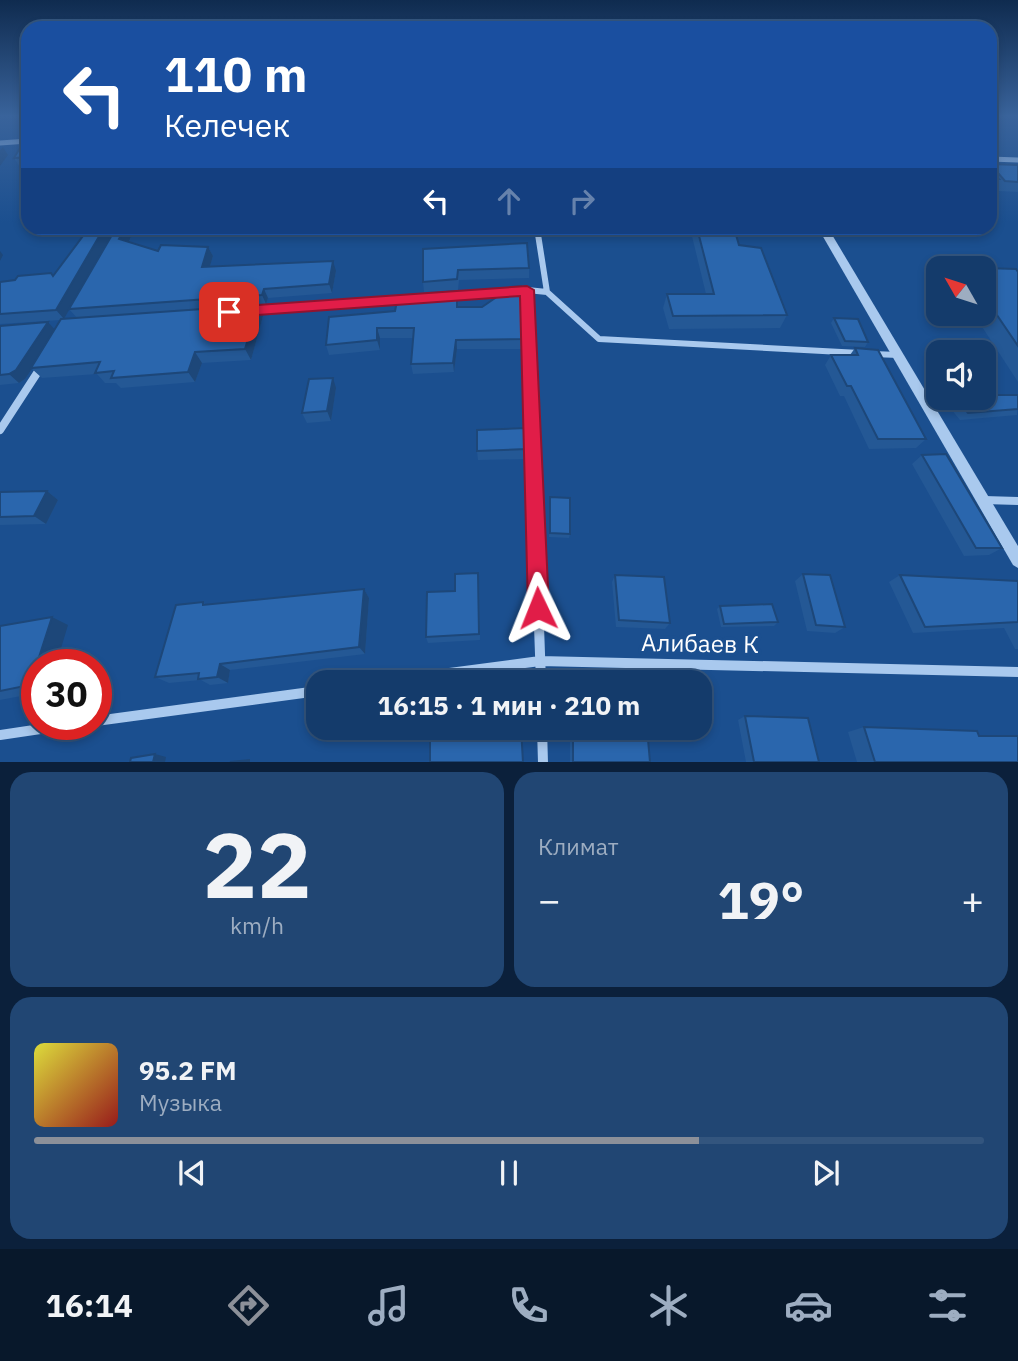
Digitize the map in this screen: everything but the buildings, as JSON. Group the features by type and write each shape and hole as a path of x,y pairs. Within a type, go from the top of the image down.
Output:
{"street":[{"path":"997,159 1018,160"},
{"path":"538,235 547,292"},
{"path":"827,235 1018,560"},
{"path":"527,290 541,670"},
{"path":"248,311 527,290 547,292 599,339 899,355"},
{"path":"0,430 44,360"},
{"path":"983,500 1018,501"},
{"name":"Алибаев К","path":"473,670 541,661 1018,672"},
{"path":"112,720 306,693"},
{"path":"0,735 21,732"},
{"path":"542,740 543,762"}],"route":[{"path":"229,312 527,290 538,608"}]}
